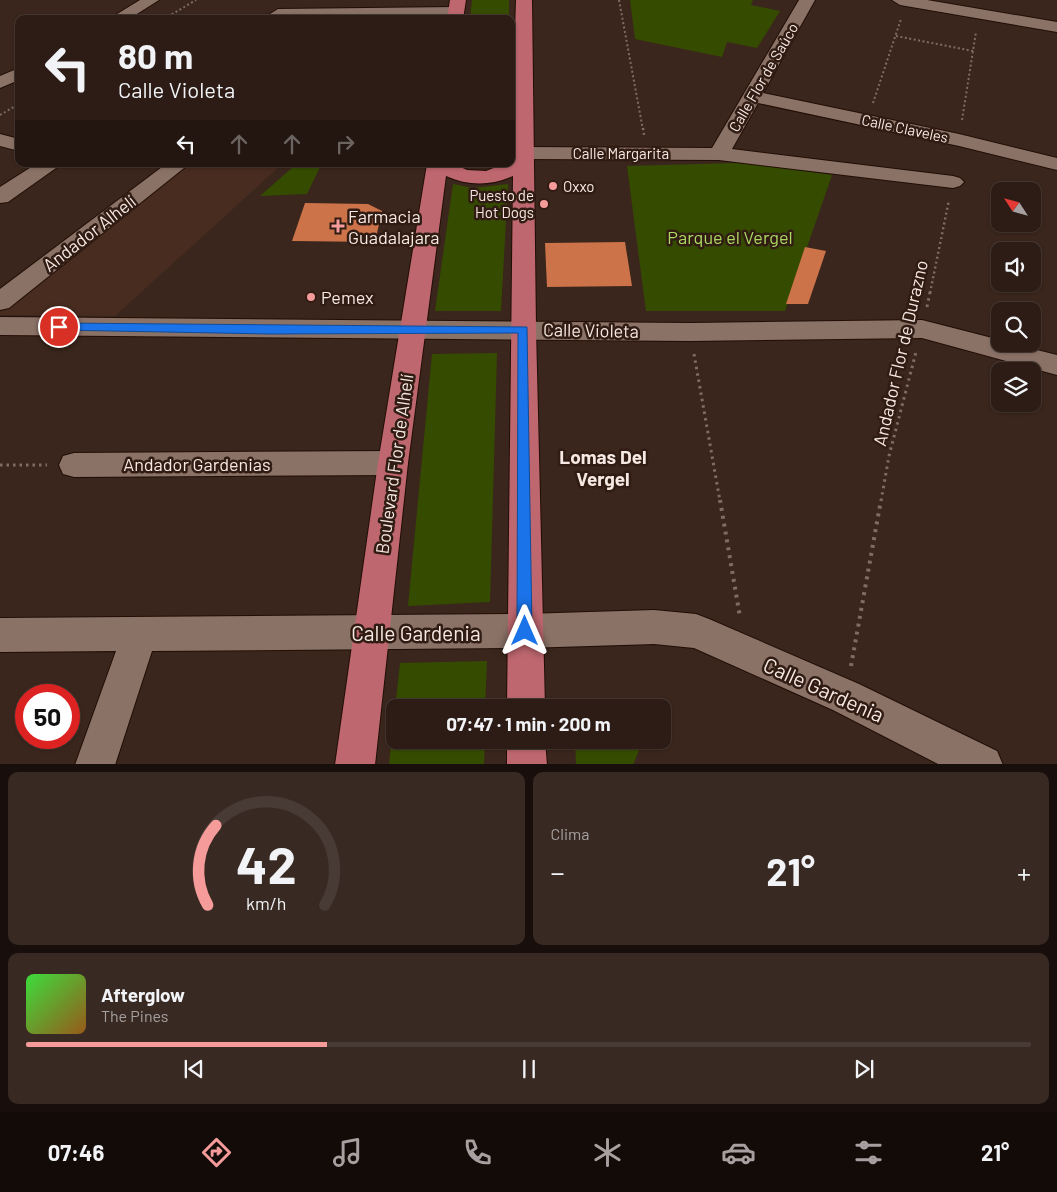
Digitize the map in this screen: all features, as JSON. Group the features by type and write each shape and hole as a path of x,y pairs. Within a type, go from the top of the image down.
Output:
{"main road":[{"path":"446,167 456,174 468,177 494,176 515,167 524,0"},
{"path":"517,146 523,329 526,699"},
{"name":"Boulevard Flor de Alhelí","path":"355,764 393,463 437,167"},
{"path":"526,749 527,764"}],"street":[{"path":"124,15 151,0"},
{"name":"Calle Flor de Saúco","path":"719,154 807,0"},
{"path":"903,1 949,4 978,14 1057,26"},
{"path":"274,11 295,2"},
{"path":"365,15 457,10"},
{"path":"274,11 332,15"},
{"name":"Calle Claveles","path":"752,96 959,140 1057,164"},
{"path":"0,140 15,144"},
{"name":"Calle Margarita","path":"517,146 646,153 719,154 953,182"},
{"path":"0,197 45,167"},
{"name":"Andador Alhelí","path":"0,302 175,167"},
{"name":"Calle Violeta","path":"0,326 412,330 523,329 690,332 922,329 1057,365"},
{"name":"Andador Gardenias","path":"74,465 393,463"},
{"name":"Calle Gardenia","path":"0,636 525,631 654,627 696,632 846,697 983,764"},
{"path":"95,764 140,634"}],"path":[{"path":"171,15 196,0"},
{"path":"619,0 640,106 646,153"},
{"path":"867,120 896,36 903,1"},
{"path":"959,140 978,14"},
{"path":"896,36 973,52"},
{"path":"0,115 15,106"},
{"name":"Andador Flor de Durazno","path":"846,697 889,456 922,329 953,182"},
{"path":"690,332 746,654"},
{"path":"0,465 74,465"}],"shaded area":[{"path":"183,168 278,168 115,316 0,315 0,312"}],"green space":[{"path":"472,0 509,0 509,15 470,15"},
{"path":"630,0 753,0 751,5 780,11 757,48 727,42 722,57 635,39"},
{"name":"Parque el Vergel","path":"736,163 832,175 785,311 646,311 627,166"},
{"path":"293,167 320,167 307,194 260,196"},
{"path":"453,184 473,188 508,184 501,311 435,311"},
{"path":"497,353 490,602 408,606 432,354"},
{"path":"487,661 485,699 396,699 400,663"},
{"path":"391,749 485,749 484,764 389,764"},
{"path":"575,749 639,749 633,764 576,764"}],"building":[{"name":"Farmacia Guadalajara","path":"305,203 368,204 382,211 375,242 292,241"},
{"path":"625,242 632,286 547,287 545,243"},
{"path":"805,247 826,251 808,304 786,304"}],"place":[{"name":"Oxxo","path":"553,186"},
{"name":"Puesto de Hot Dogs","path":"544,204"},
{"name":"Farmacia Guadalajara","path":"338,226"},
{"name":"Pemex","path":"311,297"}],"district":[{"name":"Lomas Del Vergel","path":"603,467"}],"route":[{"path":"59,327 270,330 523,329 525,631"}]}
